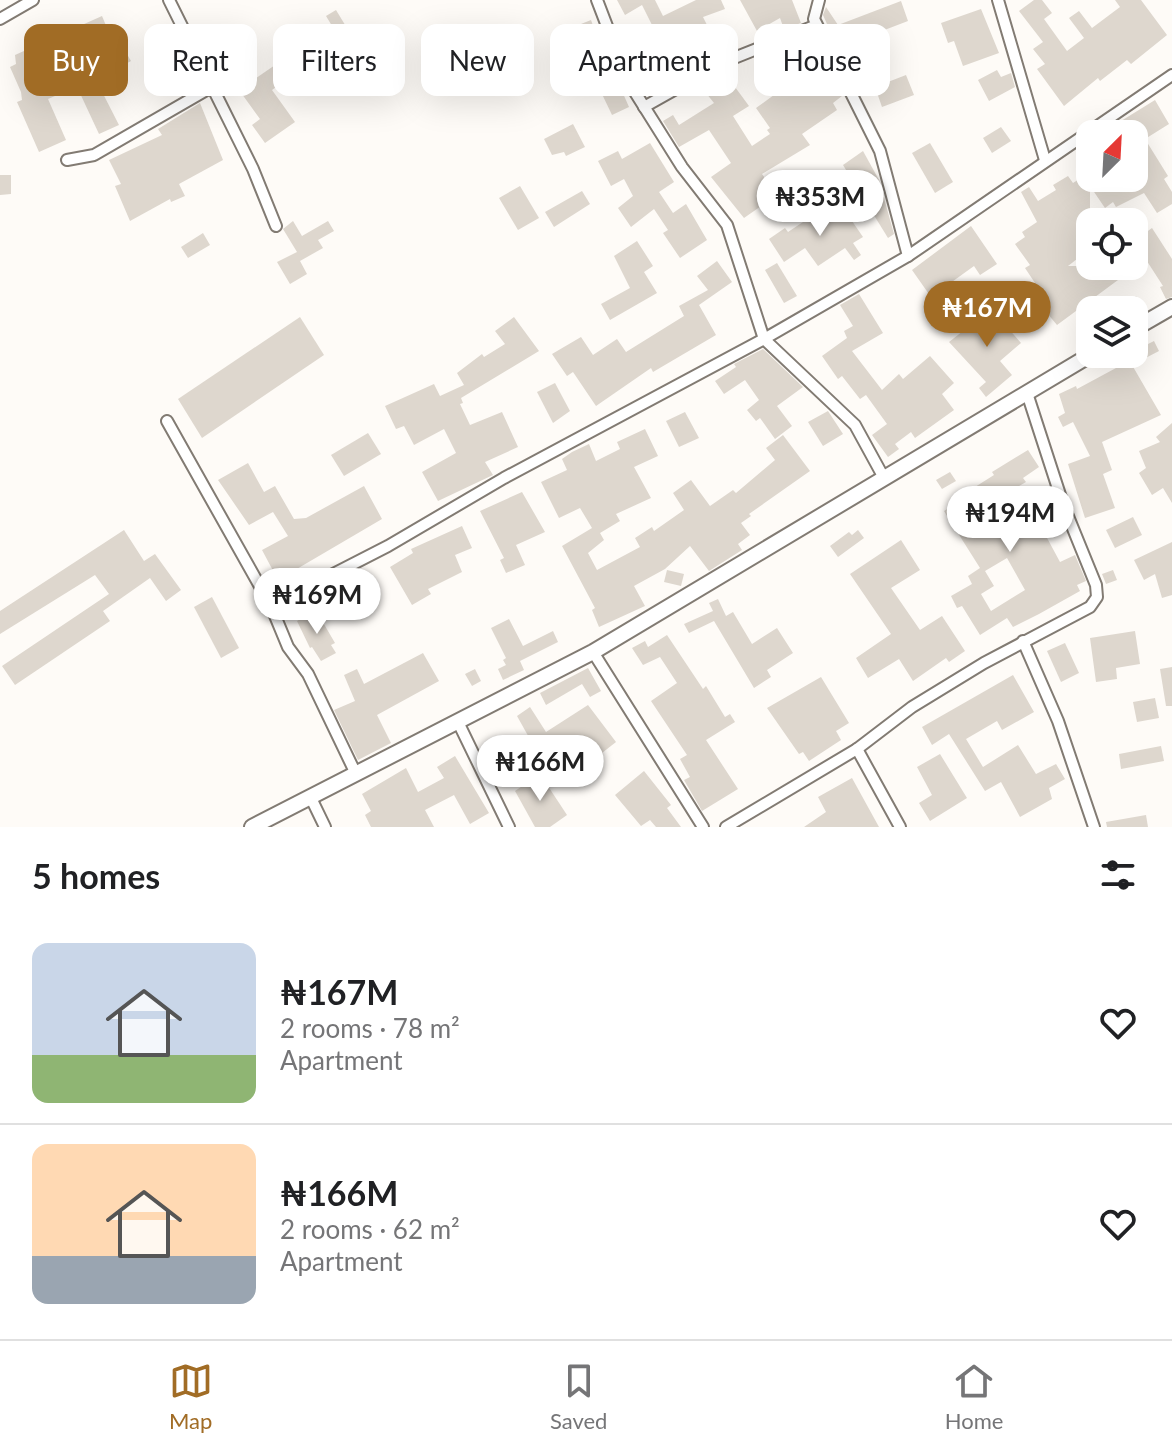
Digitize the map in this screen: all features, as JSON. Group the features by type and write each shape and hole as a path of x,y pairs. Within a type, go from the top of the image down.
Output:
{"street":[{"path":"0,19 33,0"},
{"path":"169,0 180,24"},
{"path":"597,0 623,69 644,107 682,167 727,225 764,339 855,425 884,478"},
{"path":"817,24 813,14 819,0"},
{"path":"998,0 1045,160"},
{"path":"644,107 724,62 754,50"},
{"path":"271,606 388,546 504,478 764,339 908,256 1172,75"},
{"path":"67,160 94,155 196,96"},
{"path":"214,96 253,169 276,226"},
{"path":"852,96 880,151 908,256"},
{"path":"1148,321 1172,307"},
{"path":"252,827 593,652 1076,364"},
{"path":"726,827 857,749 912,707 1023,641 1090,607 1097,597 1096,585 1063,504 1027,393"},
{"path":"167,421 271,606 288,647 308,674 356,774"},
{"path":"1023,641 1058,721 1094,827"},
{"path":"593,652 703,827"},
{"path":"458,722 509,827"},
{"path":"857,749 900,827"},
{"path":"310,796 325,827"}],"building":[{"path":"617,0 655,0 663,16 696,0 721,0 725,9 703,17 706,24 652,24 642,5 625,15"},
{"path":"740,0 792,0 801,23 782,24 780,18 769,24 754,26"},
{"path":"1034,0 1042,0 1052,13 1044,19 1067,51 1084,38 1069,18 1079,11 1092,28 1120,7 1115,0 1141,0 1167,35 1131,64 1127,60 1100,81 1098,78 1064,106 1037,69 1045,64 1033,49 1043,42 1019,11"},
{"path":"901,1 908,21 890,28 890,24 841,24"},
{"path":"826,7 837,24 827,24 823,15"},
{"path":"981,9 999,53 963,66 954,41 948,43 941,23"},
{"path":"336,10 344,24 331,24 326,16"},
{"path":"102,16 105,24 84,24"},
{"path":"24,51 24,96 55,96 48,99 66,140 39,152 17,102 22,100 21,92 10,67 16,64 15,55"},
{"path":"273,66 273,96 276,96 295,122 265,143 252,125 260,119 243,96 257,96 257,78"},
{"path":"997,70 1001,77 1011,73 1015,87 989,101 978,80"},
{"path":"906,75 914,95 882,107 878,96 890,96 890,81"},
{"path":"738,91 749,106 733,116 752,146 770,134 767,130 770,128 756,108 772,96 842,96 833,103 837,110 802,134 810,145 762,174 777,195 744,218 711,177 731,163 709,130 679,147 663,121 673,115 679,125 714,103 708,96 738,96"},
{"path":"81,96 104,96 119,125 99,134"},
{"path":"603,96 624,96 629,107 612,115"},
{"path":"1155,100 1169,124 1148,137 1148,120 1123,120"},
{"path":"200,103 223,160 179,184 185,196 171,202 170,199 130,221 115,186 121,184 109,160 162,135 158,129"},
{"path":"573,124 585,147 566,156 564,152 552,155 544,139"},
{"path":"1001,127 1011,141 992,153 983,138"},
{"path":"650,143 674,182 659,192 673,213 686,204 707,240 680,258 663,233 668,230 654,209 631,227 618,208 633,196 624,179 611,186 598,161 618,151 622,159"},
{"path":"930,143 953,182 935,193 912,153"},
{"path":"1148,144 1168,176 1164,179 1172,192 1172,204 1157,213 1144,193 1116,207 1113,202 1105,208 1094,192 1148,192"},
{"path":"863,151 879,180 894,234 888,238 843,165"},
{"path":"0,175 11,175 11,194 0,195"},
{"path":"1068,176 1073,183 1076,181 1076,192 1090,192 1090,208 1076,208 1076,260 1068,266 1076,266 1076,280 1118,280 1096,296 1076,296 1076,311 1057,325 1027,289 1035,283 1025,268 1030,265 1015,244 1025,237 1022,232 1037,222 1021,192 1029,187 1038,201 1056,190 1053,185"},
{"path":"520,186 539,218 518,230 499,198"},
{"path":"582,191 590,204 554,227 545,212"},
{"path":"841,205 863,237 853,243 861,255 854,260 845,248 818,266 805,248 784,262 769,239 785,228 788,232 809,218 813,225"},
{"path":"293,221 302,236 328,221 334,231 318,240 323,248 300,261 307,274 290,284 277,262 297,252 283,229"},
{"path":"971,226 997,264 980,275 974,266 931,297 912,270"},
{"path":"1152,228 1172,259 1172,297 1166,299 1160,287 1163,286 1148,263 1148,231"},
{"path":"203,233 210,245 188,258 181,247"},
{"path":"637,241 653,266 644,272 657,293 610,320 601,304 630,288 614,256"},
{"path":"717,261 732,282 699,305 716,335 653,372 651,368 596,406 573,372 567,376 552,354 581,337 593,355 617,339 626,352 684,316 679,306 708,290 697,276"},
{"path":"777,263 797,296 784,303 765,270"},
{"path":"859,294 883,333 852,351 882,390 899,374 903,379 930,356 954,383 942,394 954,410 915,438 911,432 895,444 899,449 888,457 872,435 887,424 866,395 860,399 842,376 838,379 822,356 847,338 844,331 853,326 840,305"},
{"path":"991,309 1021,343 1000,361 1012,375 986,397 979,388 986,382 949,342"},
{"path":"300,317 324,355 202,438 178,399"},
{"path":"514,317 539,351 461,398 463,403 460,404 470,425 502,412 518,447 485,462 493,475 438,501 422,472 456,453 444,429 414,445 404,426 396,429 385,406 434,384 440,396 464,385 457,373 482,354 484,357 505,344 495,331"},
{"path":"1154,341 1159,351 1148,357 1148,344"},
{"path":"763,349 803,387 777,406 792,426 775,439 760,418 756,421 747,410 759,400 745,380 724,394 715,381 736,367 734,364"},
{"path":"1116,368 1134,368 1161,415 1102,442 1112,470 1103,474 1115,508 1085,518 1068,464 1090,456 1073,422 1063,427 1058,417 1065,413 1059,394 1076,386 1077,389"},
{"path":"555,383 570,411 553,423 537,392"},
{"path":"828,411 843,434 823,446 808,422"},
{"path":"685,412 699,438 679,447 666,421"},
{"path":"1172,423 1172,503 1163,488 1152,495 1139,473 1146,468 1139,451 1160,442 1156,437"},
{"path":"645,429 658,456 634,467 651,498 616,514 620,521 600,533 604,540 588,553 597,570 640,547 635,538 652,527 654,531 684,510 673,493 691,480 710,506 733,490 736,493 775,460 766,448 783,435 810,471 741,523 750,535 738,544 742,550 709,571 690,546 665,569 634,586 645,606 599,627 592,610 595,608 562,546 592,528 580,508 559,518 541,482 567,470 562,459 572,452 589,444 596,461 620,449 617,442"},
{"path":"368,433 381,454 344,476 331,455"},
{"path":"1028,450 1039,467 1023,478 1026,482 1014,489 1017,494 1004,501 1020,527 1049,510 1060,527 1046,536 1060,562 1075,555 1086,581 1077,585 1080,591 1039,614 1013,627 1007,618 980,635 962,606 957,608 951,596 972,584 968,576 980,568 944,511 977,491 975,487 994,475 992,472","holes":["1007,558 1025,590 991,611 981,594 994,586 985,571"]},
{"path":"248,463 264,492 275,486 294,519 306,518 364,486 382,519 278,580 262,550 288,536 273,512 249,525 218,480"},
{"path":"950,472 956,481 942,489 936,480"},
{"path":"522,492 545,532 516,545 525,565 506,573 500,560 504,558 480,511"},
{"path":"1133,517 1142,535 1115,548 1106,530"},
{"path":"462,526 472,548 455,555 462,572 428,589 431,594 412,605 390,567 413,553 411,549"},
{"path":"124,530 144,561 155,554 181,590 166,601 150,578 103,611 110,621 15,685 2,666 109,594 95,575 0,634 0,611"},
{"path":"858,530 864,538 838,557 830,546 849,532 852,535"},
{"path":"901,540 920,570 891,588 920,630 942,616 965,651 949,662 946,658 913,681 899,659 868,678 856,658 891,634 850,574"},
{"path":"1172,542 1172,595 1162,598 1155,574 1144,580 1134,560"},
{"path":"667,570 684,574 681,586 664,582"},
{"path":"1113,570 1117,580 1106,584 1102,574"},
{"path":"212,597 239,648 221,658 194,607"},
{"path":"718,599 726,616 733,612 752,644 777,628 793,653 767,670 771,677 754,688 714,621 689,633 684,624 713,611 709,603"},
{"path":"312,612 317,621 321,619 335,643 331,645 336,653 321,661 310,648 297,621"},
{"path":"509,619 523,646 553,631 558,642 520,661 524,670 503,680 498,669 506,665 503,660 506,658 491,628"},
{"path":"1135,631 1140,664 1116,668 1117,679 1096,682 1090,638"},
{"path":"667,635 703,689 706,686 725,717 730,714 735,722 706,740 738,789 702,811 684,780 690,777 680,759 687,755 651,701 677,683 660,657 643,665 632,648 645,641 648,647"},
{"path":"1065,643 1079,673 1061,682 1047,651"},
{"path":"423,653 439,681 377,715 391,743 358,760 334,710 355,701 344,675 357,669 364,684"},
{"path":"1172,667 1172,706 1166,706 1160,669"},
{"path":"588,668 601,691 590,697 582,684 546,705 540,693"},
{"path":"475,669 481,681 472,686 465,674"},
{"path":"1013,675 1034,712 1002,730 997,721 966,739 983,767 1018,745 1036,774 1056,764 1065,779 1049,788 1052,799 1020,817 1001,782 985,791 949,734 932,745 922,727"},
{"path":"821,677 849,723 836,731 841,740 809,761 803,752 799,754 767,708"},
{"path":"1155,698 1159,718 1137,722 1133,702"},
{"path":"588,705 616,742 593,760 578,741 545,766 517,716 530,707 546,732"},
{"path":"1161,746 1164,761 1121,769 1119,754"},
{"path":"940,754 967,798 930,821 919,803 932,795 917,767"},
{"path":"455,756 489,813 470,824 454,795 425,810 434,827 371,827 365,815 371,811 362,794 406,768 418,792 444,778 437,767"},
{"path":"644,771 671,805 667,808 681,827 656,827 650,820 641,826 615,795"},
{"path":"540,774 567,815 550,827 535,827 515,791"},
{"path":"852,778 879,827 804,827 826,812 818,797"},
{"path":"1146,815 1148,827 1107,827 1106,822"}]}
